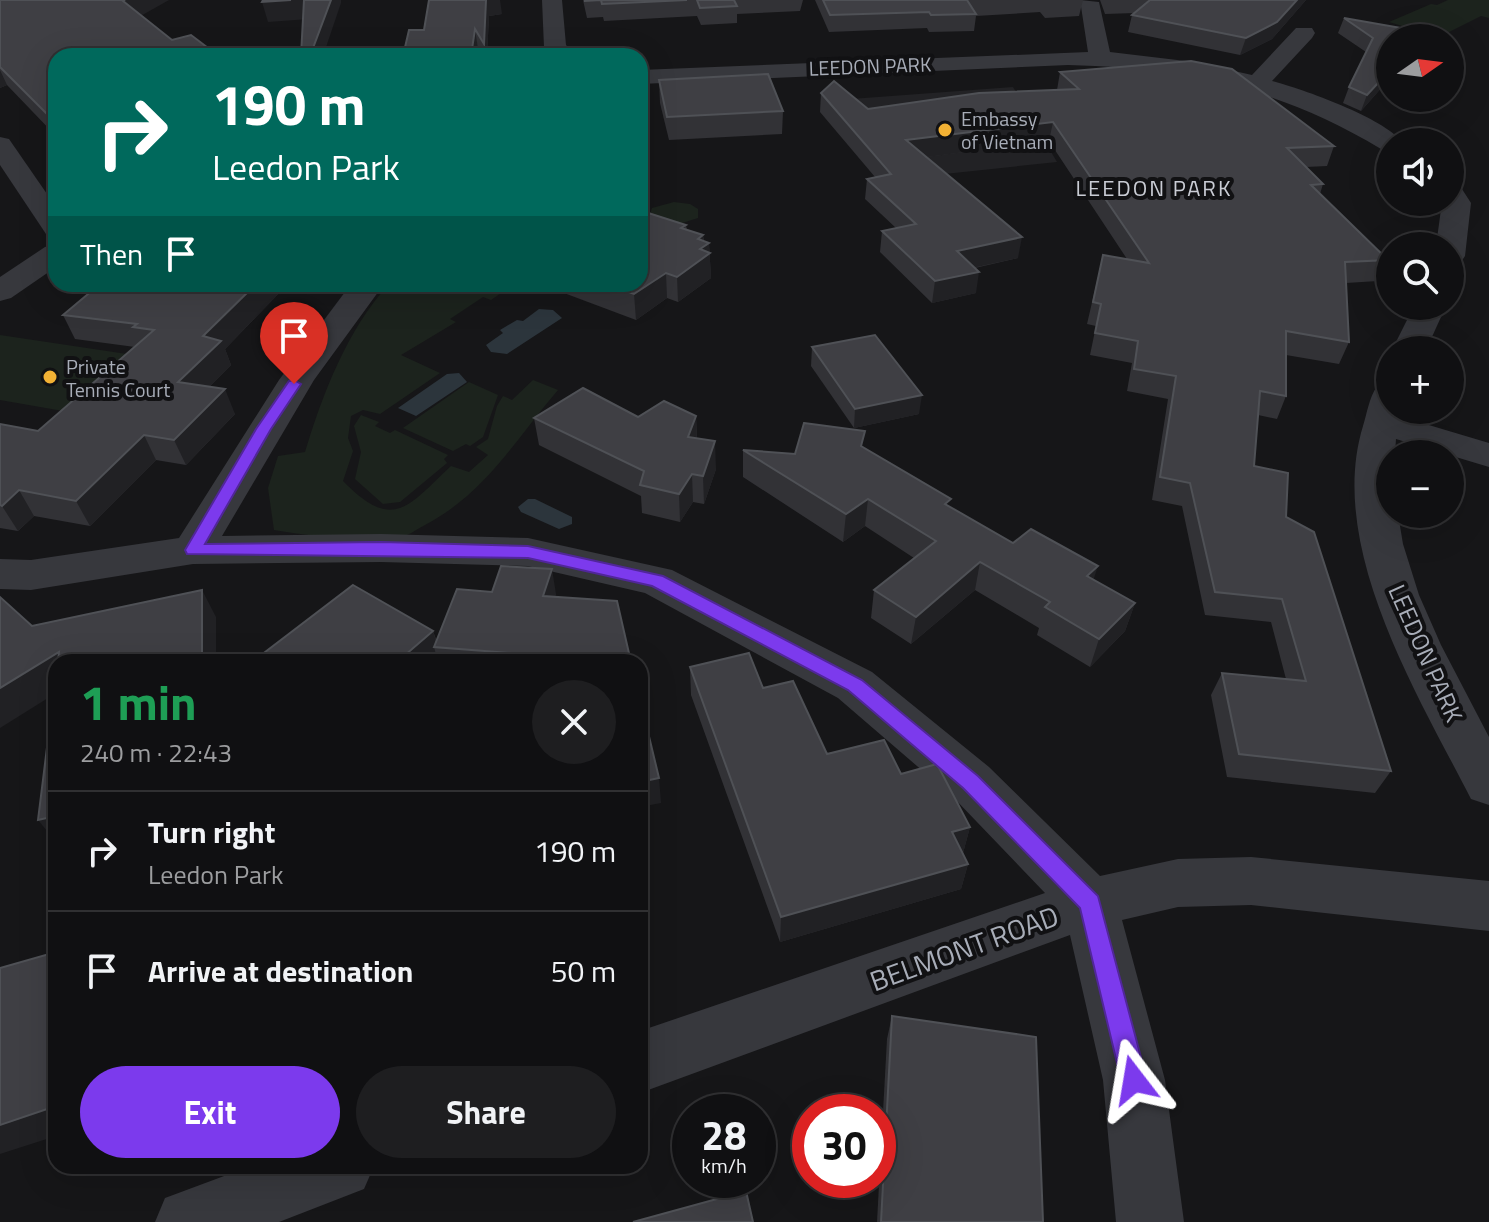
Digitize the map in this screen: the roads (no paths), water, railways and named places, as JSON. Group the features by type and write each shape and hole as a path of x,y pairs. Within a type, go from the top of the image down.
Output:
{"street":[{"path":"552,0 556,48"},
{"path":"1089,2 1100,58"},
{"path":"1256,84 1304,33"},
{"name":"LEEDON PARK","path":"648,76 767,69 1100,58 1172,66 1256,84 1318,104 1376,134"},
{"path":"0,145 48,216"},
{"path":"0,291 48,258"},
{"path":"193,550 264,429 340,317 361,292"},
{"name":"LEEDON PARK","path":"1383,424 1372,478 1381,548 1411,630 1489,784"},
{"name":"LEEDON PARK","path":"1420,424 1489,455"},
{"path":"0,574 31,575 193,550 381,548 528,552 657,581 855,685 971,782 1090,903 1134,1080 1150,1222"},
{"name":"BELMONT ROAD","path":"648,1059 1090,903 1178,883 1251,881 1489,906"},
{"path":"189,1222 319,1174"}],"place":[{"name":"Embassy of Vietnam","path":"945,130"},
{"name":"Private Tennis Court","path":"50,377"}],"district":[{"name":"LEEDON PARK","path":"1154,188"}]}
